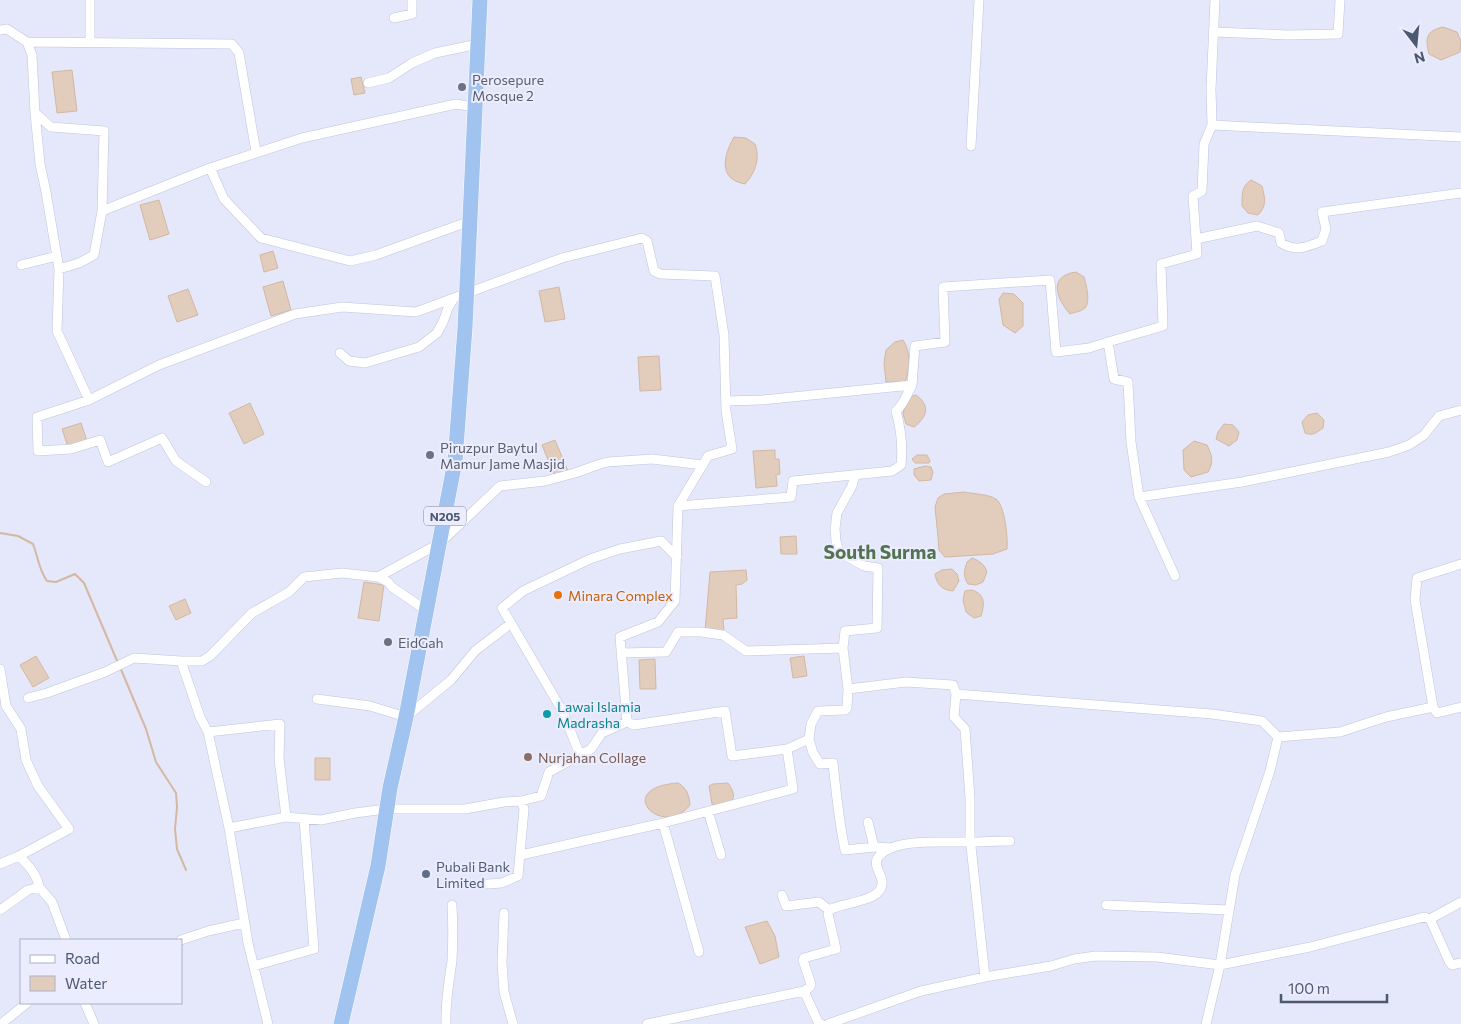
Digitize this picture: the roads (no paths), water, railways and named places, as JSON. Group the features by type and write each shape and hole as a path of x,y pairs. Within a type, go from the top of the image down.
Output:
{"highway":[{"name":"N205","path":"341,1024 378,866 386,809 406,717 455,462 460,296 470,221 480,0"}],"street":[{"path":"90,0 90,42"},
{"path":"394,18 412,14 412,0"},
{"path":"971,146 979,0"},
{"path":"678,506 791,497 793,481 892,471 901,465 901,427 896,411 903,405 912,385 915,346 945,342 943,286 1050,280 1056,352 1089,348 1163,326 1161,264 1197,254 1193,196 1202,191 1204,144 1212,125 1215,0"},
{"path":"1213,32 1288,35 1338,34 1340,0"},
{"path":"0,30 7,29 27,42 232,44 239,53 256,152"},
{"path":"27,42 32,55 40,164 59,269 57,331 89,400"},
{"path":"368,83 389,78 412,63 435,53 478,44"},
{"path":"102,211 210,168 302,138 456,104 474,107"},
{"path":"35,114 51,126 104,131 102,211 94,255 79,263 59,269"},
{"path":"1212,125 1461,137"},
{"path":"210,168 224,199 261,238 350,261 376,255 470,221"},
{"path":"1196,239 1257,226 1279,232 1281,243 1289,248 1299,249 1322,241 1326,229 1322,212 1461,194"},
{"path":"206,482 176,461 162,438 108,462 100,440 71,449 38,451 36,417 89,400 159,365 295,314 342,307 416,312 562,258 642,238 646,240 654,271 660,274 715,276 724,335 726,400 732,449 708,456 678,506 675,601 658,622 620,637 628,722"},
{"path":"21,265 57,256"},
{"path":"340,353 349,361 365,363 419,347 437,332 448,308 460,296"},
{"path":"1108,342 1114,379 1128,382 1131,442 1139,497 1175,576"},
{"path":"726,400 762,400 912,385"},
{"path":"1139,497 1242,482 1389,452 1409,445 1424,434 1439,416 1461,410"},
{"path":"378,577 440,543 500,486 545,481 575,474 608,462 652,459 703,465"},
{"path":"855,475 852,486 837,513 836,542 839,552 864,566 878,568 877,628 845,631 843,648 848,688 846,709 818,711 810,724 809,738 813,753 820,764 833,763 840,809 840,829 845,850 874,847 893,848 923,841 971,842 1010,840"},
{"path":"580,755 563,712 502,608 523,591 590,559 620,549 661,541 677,557"},
{"path":"1461,564 1417,578 1414,600 1433,707 1436,712 1461,707"},
{"path":"28,698 47,693 134,658 202,661 210,656 252,613 289,592 304,577 342,573 378,577 388,582 392,587 427,611"},
{"path":"316,699 370,706 406,717 451,680 475,651 510,624"},
{"path":"621,653 666,652 678,632 724,635 746,651 843,648"},
{"path":"181,661 200,717 208,732 229,828 244,923 268,1024"},
{"path":"0,669 6,706 21,729 26,760 38,786 70,829 0,864"},
{"path":"848,688 906,682 953,685 956,694 954,716 965,729 970,790 971,842 985,977"},
{"path":"956,694 1212,714 1262,721 1278,737 1340,732 1386,717 1433,707"},
{"path":"628,722 634,726 725,712 732,756 787,749 809,738"},
{"path":"229,828 286,816 321,820 386,809 465,809 521,801 540,796 550,772 591,749 602,733 628,722"},
{"path":"208,732 280,724 279,759 286,816"},
{"path":"1206,1024 1220,965 1235,874 1270,771 1278,737"},
{"path":"521,855 793,789 787,749"},
{"path":"488,884 502,883 518,876 524,808 521,801"},
{"path":"708,811 721,855"},
{"path":"254,966 314,950 304,819"},
{"path":"663,822 699,952"},
{"path":"868,822 874,847"},
{"path":"829,910 873,897 881,890 882,882 876,863 879,856 893,848"},
{"path":"19,856 30,866 39,887 52,902 66,939"},
{"path":"0,910 28,890 39,887"},
{"path":"782,895 786,906 819,902 829,910"},
{"path":"828,1024 921,991 985,977 1096,956 1157,957 1220,965 1310,947 1424,917 1430,919 1461,902"},
{"path":"446,1024 448,978 452,962 452,905"},
{"path":"1106,905 1229,910"},
{"path":"647,1024 804,991 810,987 810,984 804,958 836,949 837,946 828,914 829,910"},
{"path":"504,913 502,963 504,992 513,1024"},
{"path":"1430,919 1449,961 1452,965 1461,963"},
{"path":"182,940 208,931 244,923"},
{"path":"804,991 818,1022 821,1024"},
{"path":"1,1024 26,1004"},
{"path":"85,1004 94,1024"}],"water":[{"path":"1443,27 1457,32 1461,41 1460,52 1441,60 1429,54 1427,39 1430,33"},
{"path":"72,70 77,111 57,113 52,72"},
{"path":"361,77 365,93 354,95 351,79"},
{"path":"734,137 746,138 755,144 757,154 756,165 752,175 745,184 730,177 725,165"},
{"path":"1251,180 1262,186 1264,194 1264,205 1258,215 1248,213 1242,206 1244,188"},
{"path":"159,200 169,234 150,240 140,205"},
{"path":"273,251 278,268 264,272 260,255"},
{"path":"1076,272 1084,277 1088,302 1085,308 1070,314 1058,295 1057,288 1061,278"},
{"path":"283,281 291,310 271,316 263,287"},
{"path":"559,287 565,319 545,322 539,291"},
{"path":"188,289 198,315 177,322 168,296"},
{"path":"1003,293 1014,294 1023,303 1023,326 1015,333 1003,325 999,299"},
{"path":"903,340 906,344 909,361 905,382 886,382 884,363 886,350 895,342"},
{"path":"659,356 661,390 640,391 638,357"},
{"path":"916,395 924,403 926,411 922,419 914,427 906,424 903,414 907,398"},
{"path":"250,403 264,434 244,444 229,413"},
{"path":"1317,413 1324,420 1323,428 1314,434 1305,433 1302,422 1308,415"},
{"path":"81,423 87,441 68,447 62,429"},
{"path":"1224,424 1233,425 1239,432 1237,440 1229,446 1216,439 1218,432"},
{"path":"555,440 568,471 555,477 542,445"},
{"path":"1194,441 1207,445 1212,462 1208,472 1191,477 1184,470 1183,450"},
{"path":"775,450 775,459 779,459 780,474 776,475 777,486 756,488 753,451"},
{"path":"917,455 927,455 929,463 915,463 912,459"},
{"path":"925,466 931,467 933,472 931,480 919,481 914,475 914,469"},
{"path":"964,492 996,499 1002,508 1007,549 993,554 945,557 939,550 935,507 938,498 944,494"},
{"path":"796,536 797,554 781,554 780,537"},
{"path":"972,558 981,563 987,572 983,582 976,585 968,584 965,576 967,562"},
{"path":"952,569 957,574 959,581 953,591 941,586 935,574 942,570"},
{"path":"746,570 747,580 742,584 736,585 737,618 723,619 724,631 705,631 710,572"},
{"path":"364,582 384,585 379,621 358,618"},
{"path":"965,591 976,591 983,600 981,616 974,618 966,612 963,600"},
{"path":"185,599 191,613 176,620 169,606"},
{"path":"36,656 49,678 33,687 20,665"},
{"path":"804,656 807,676 793,678 790,658"},
{"path":"655,659 656,689 640,689 639,660"},
{"path":"315,758 330,758 330,780 315,780"},
{"path":"678,783 687,792 690,805 679,814 667,817 657,815 649,809 645,801 648,793 658,787"},
{"path":"728,783 734,796 733,799 724,804 712,804 709,786"},
{"path":"767,921 775,936 779,957 760,964 745,927"}],"waterway":[{"path":"0,533 18,536 33,544 40,568 47,581 56,582 75,574 84,583 118,663"},
{"path":"120,667 146,729 156,762 176,793 175,829 177,849 186,870"}],"place":[{"name":"Perosepure Mosque 2","path":"462,87"},
{"name":"Piruzpur Baytul Mamur Jame Masjid","path":"430,455"},
{"name":"Minara Complex","path":"558,595"},
{"name":"EidGah","path":"388,642"},
{"name":"Lawai Islamia Madrasha","path":"547,714"},
{"name":"Nurjahan Collage","path":"528,757"},
{"name":"Pubali Bank Limited","path":"426,874"}],"district":[{"name":"South Surma","path":"880,551"}]}
